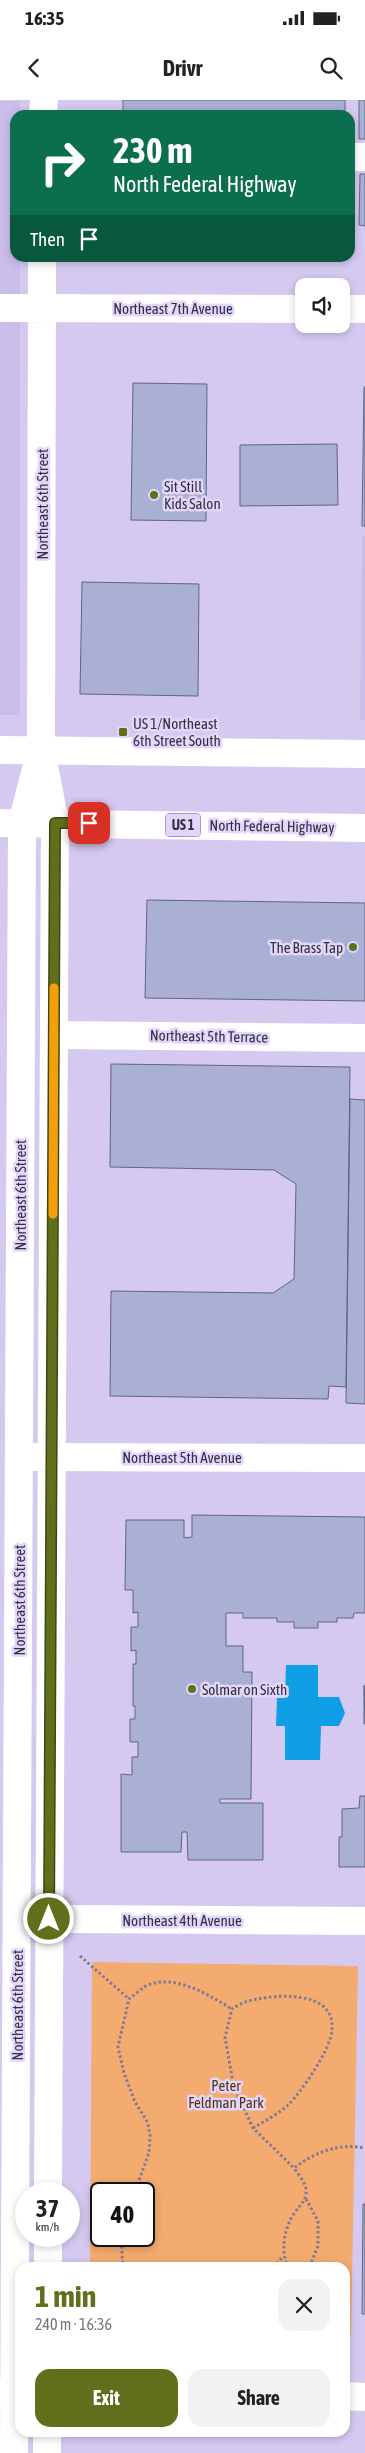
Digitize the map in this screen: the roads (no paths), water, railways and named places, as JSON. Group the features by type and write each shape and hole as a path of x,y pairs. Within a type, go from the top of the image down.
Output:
{"street":[{"name":"Northeast 6th Street","path":"42,262 41,750 55,823 48,2182"},
{"name":"Northeast 7th Avenue","path":"0,308 295,308"},
{"path":"350,309 365,309"},
{"path":"0,750 365,754"},
{"name":"Northeast 6th Street","path":"14,2453 11,2392 9,1914 11,823 41,750"},
{"name":"North Federal Highway","path":"11,823 365,828"},
{"name":"Northeast 5th Terrace","path":"54,1035 365,1038"},
{"name":"Northeast 5th Avenue","path":"9,1458 51,1456 365,1458"},
{"name":"Northeast 4th Avenue","path":"9,1914 49,1919 365,1921"},
{"path":"48,2247 48,2262"},
{"path":"350,2396 365,2397"},
{"path":"48,2437 48,2453"}],"water":[{"path":"286,1665 318,1665 318,1697 339,1697 345,1713 339,1726 321,1726 320,1760 285,1760 285,1726 276,1726 277,1698 285,1698"}],"place":[{"name":"Sit Still Kids Salon","path":"154,495"},
{"name":"US 1/Northeast 6th Street South","path":"123,732"},
{"name":"The Brass Tap","path":"353,947"},
{"name":"Solmar on Sixth","path":"192,1689"}],"park label":[{"name":"Peter Feldman Park","path":"226,2094"}]}
